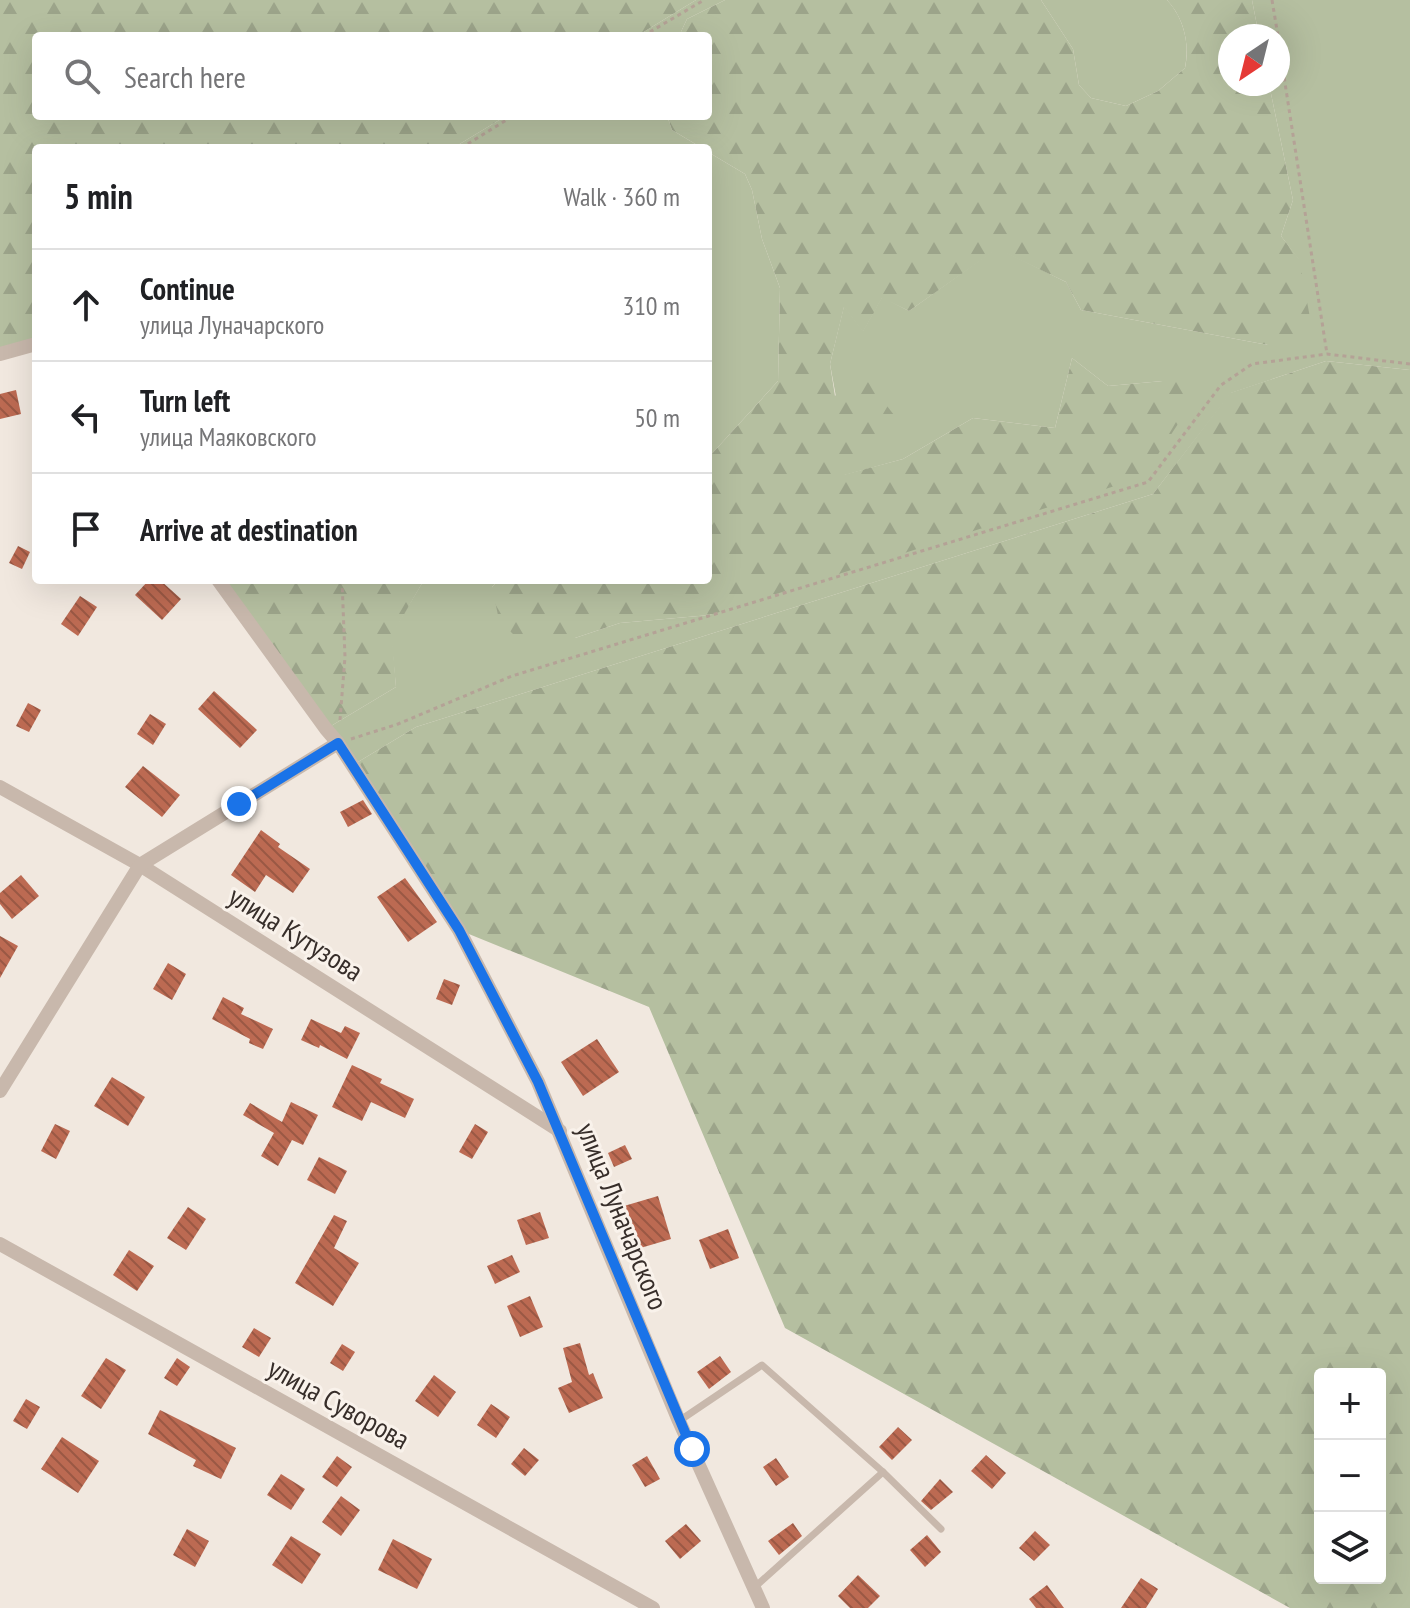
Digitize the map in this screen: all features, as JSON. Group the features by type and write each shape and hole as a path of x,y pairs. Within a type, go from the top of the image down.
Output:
{"street":[{"path":"0,354 32,345"},
{"name":"улица Луначарского","path":"221,584 338,743 459,930 560,1131 679,1421 756,1586 763,1608"},
{"path":"0,1091 140,865 338,743"},
{"name":"улица Кутузова","path":"0,787 140,865 560,1131"},
{"name":"улица Суворова","path":"0,1244 653,1608"}],"lane":[{"path":"679,1421 762,1365 883,1472 941,1529"},
{"path":"756,1586 883,1472"}],"path":[{"path":"650,32 704,0"},
{"path":"1272,0 1276,24"},
{"path":"1287,96 1327,354"},
{"path":"468,144 506,120"},
{"path":"342,584 345,657 338,743 398,724 512,676 1148,482 1221,385 1252,364 1327,354 1410,364"}],"green space":[{"path":"0,0 696,0 644,32 32,32 32,120 499,120 460,144 32,144 32,345 0,354"},
{"path":"696,0 725,0 687,19 681,32 644,32"},
{"path":"725,0 1041,0 1073,49 1079,85 1091,98 1126,106 1158,91 1185,68 1187,50 1184,32 1178,15 1167,0 1252,0 1257,24 1218,24 1218,96 1271,96 1293,200 1281,236 1299,259 1314,339 1268,345 1081,310 1066,282 997,249 909,311 882,298 863,332 844,307 830,364 835,396 859,370 894,415 843,475 903,459 973,418 1055,428 1072,358 1108,386 1163,381 1205,383 1143,477 710,615 620,623 575,638 518,639 499,620 492,587 495,584 712,584 712,454 778,381 780,288 762,239 752,190 745,174 712,154 712,144 695,144 672,130 668,120 712,120 712,32 681,32 687,19"},
{"path":"1041,0 1167,0 1178,15 1184,32 1187,50 1185,68 1158,91 1126,106 1091,98 1079,85 1073,49"},
{"path":"1252,0 1410,0 1410,370 1326,361 1231,393 1153,494 416,727 353,765 326,729 396,687 391,635 422,584 495,584 492,587 575,638 620,623 710,615 1163,381 1108,386 1072,358 1055,428 973,418 903,459 841,476 836,397 830,364 844,306 863,331 882,297 909,311 997,248 1066,282 1081,310 1268,345 1299,260 1281,236 1293,200 1271,96 1290,96 1290,24 1257,24"},
{"path":"499,120 668,120 672,130 695,144 460,144"},
{"path":"712,154 745,174 752,190 762,239 780,288 778,381 712,454"},
{"path":"1326,361 1410,370 1410,1608 1290,1608 785,1328 649,1007 459,930 353,765 416,727 1153,494 1230,393"},
{"path":"221,584 422,584 392,635 396,687 326,729"}],"building":[{"path":"16,390 21,414 0,419 0,394"},
{"path":"18,546 30,552 22,569 9,563"},
{"path":"145,584 164,584 181,599 162,620 135,595"},
{"path":"80,596 97,607 78,636 61,624"},
{"path":"214,691 257,730 240,748 198,709"},
{"path":"28,703 41,710 29,732 16,726"},
{"path":"150,714 166,724 153,745 137,734"},
{"path":"143,766 180,795 162,817 125,787"},
{"path":"363,800 372,814 348,827 340,812"},
{"path":"261,830 280,844 278,847 310,869 293,893 266,875 255,892 231,875"},
{"path":"21,875 39,896 12,919 0,904 0,893"},
{"path":"405,878 437,922 408,942 377,897"},
{"path":"0,936 18,946 0,978"},
{"path":"168,963 186,974 172,1000 153,989"},
{"path":"444,979 460,985 452,1005 436,999"},
{"path":"223,997 244,1008 241,1014 273,1029 263,1049 212,1019"},
{"path":"311,1019 341,1033 345,1026 360,1033 347,1059 320,1045 319,1048 301,1040"},
{"path":"597,1039 619,1072 583,1096 561,1062"},
{"path":"352,1065 414,1099 405,1118 371,1102 362,1121 332,1107"},
{"path":"112,1077 145,1097 128,1126 94,1106"},
{"path":"291,1102 318,1115 303,1145 292,1140 278,1166 261,1156 274,1133 243,1115 250,1103 282,1122"},
{"path":"55,1124 70,1131 56,1159 41,1151"},
{"path":"475,1124 488,1132 472,1159 459,1152"},
{"path":"625,1145 632,1159 614,1167 608,1153"},
{"path":"319,1157 347,1171 335,1194 307,1180"},
{"path":"658,1196 671,1239 637,1249 624,1206"},
{"path":"188,1207 206,1219 186,1250 167,1238"},
{"path":"540,1212 549,1238 526,1245 517,1220"},
{"path":"334,1215 347,1221 334,1248 359,1263 333,1306 295,1283"},
{"path":"728,1229 739,1258 710,1269 699,1240"},
{"path":"129,1250 154,1266 137,1291 113,1275"},
{"path":"512,1255 520,1272 495,1284 487,1266"},
{"path":"530,1296 543,1327 520,1337 507,1306"},
{"path":"254,1328 271,1338 259,1357 242,1347"},
{"path":"580,1343 589,1375 593,1373 603,1398 569,1413 558,1388 572,1382 563,1348"},
{"path":"342,1344 355,1352 343,1371 330,1363"},
{"path":"720,1356 731,1372 709,1389 697,1372"},
{"path":"106,1358 126,1370 101,1409 81,1396"},
{"path":"177,1358 190,1367 177,1386 164,1378"},
{"path":"434,1375 456,1392 438,1417 415,1401"},
{"path":"26,1399 40,1407 27,1429 13,1421"},
{"path":"491,1404 510,1417 496,1438 477,1425"},
{"path":"160,1410 236,1448 221,1479 193,1466 196,1460 148,1434"},
{"path":"898,1427 912,1440 892,1460 879,1447"},
{"path":"62,1437 99,1461 78,1493 41,1469"},
{"path":"524,1448 539,1460 525,1476 511,1464"},
{"path":"986,1455 1006,1473 992,1489 971,1471"},
{"path":"337,1456 352,1467 337,1487 322,1477"},
{"path":"647,1456 660,1479 645,1487 632,1465"},
{"path":"776,1458 789,1477 776,1486 763,1467"},
{"path":"281,1474 305,1489 291,1510 267,1495"},
{"path":"940,1479 953,1492 931,1510 921,1501"},
{"path":"341,1496 360,1510 341,1536 322,1522"},
{"path":"793,1523 802,1536 779,1555 768,1541"},
{"path":"686,1524 701,1541 680,1559 665,1541"},
{"path":"187,1529 209,1541 195,1567 173,1555"},
{"path":"1035,1531 1050,1545 1034,1561 1019,1548"},
{"path":"927,1535 941,1552 925,1567 910,1550"},
{"path":"291,1536 321,1554 302,1584 272,1565"},
{"path":"393,1539 432,1559 417,1589 378,1570"},
{"path":"858,1575 880,1596 868,1608 850,1608 838,1596"},
{"path":"1141,1578 1158,1589 1146,1608 1121,1608"},
{"path":"1047,1585 1064,1608 1036,1608 1029,1599"}],"route":[{"path":"239,804 338,743 459,930 538,1082 692,1449"}]}
